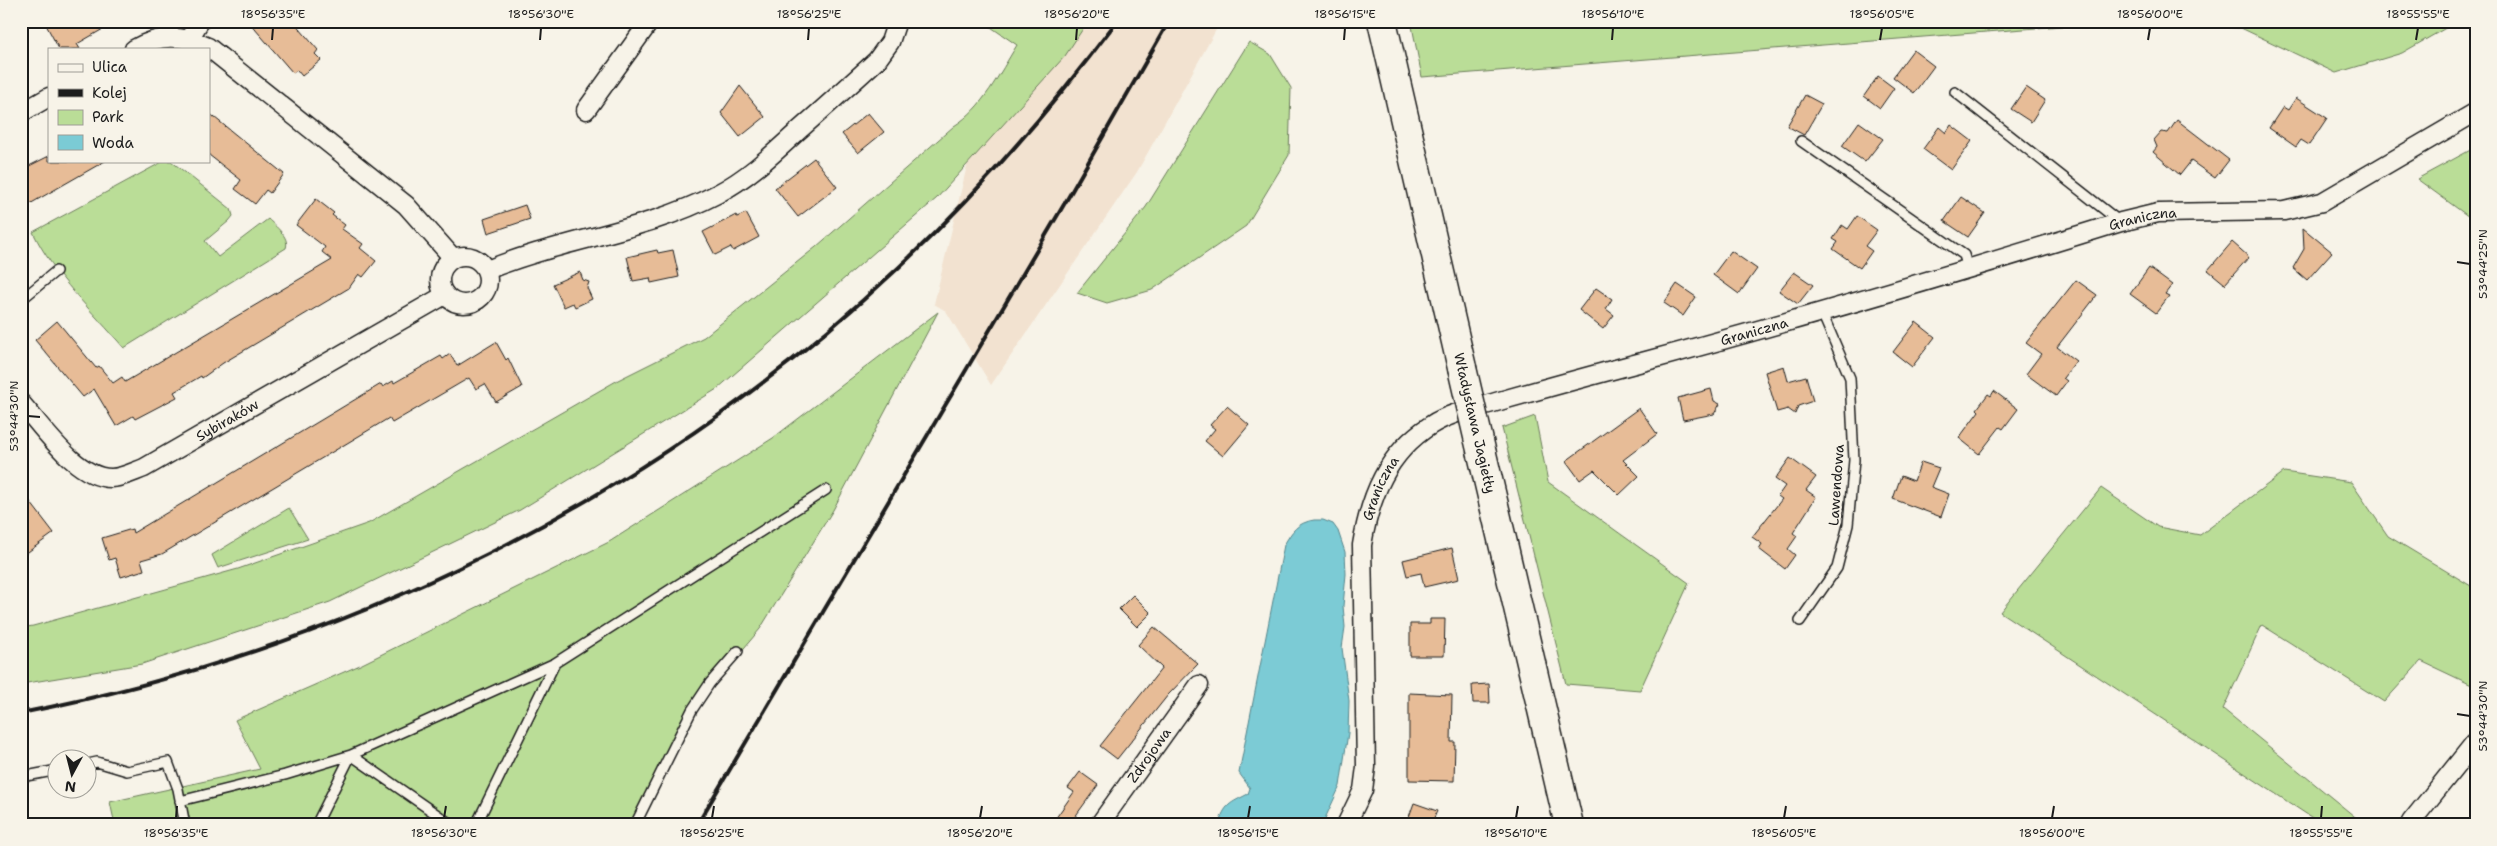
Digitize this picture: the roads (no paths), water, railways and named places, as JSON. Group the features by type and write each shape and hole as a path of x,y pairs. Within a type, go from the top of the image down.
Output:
{"main road":[{"name":"Władysława Jagiełły","path":"1382,21 1569,825"}],"street":[{"path":"189,39 200,21"},
{"path":"586,110 650,21"},
{"path":"487,270 521,256 645,223 718,194 755,170 877,60 890,42 897,21"},
{"path":"136,48 147,41 166,36 189,39 208,46 406,205 453,258"},
{"path":"21,112 48,98"},
{"name":"Graniczna","path":"1346,825 1362,790 1366,767 1362,545 1367,516 1373,494 1386,470 1399,454 1432,424 1456,414 1822,313 2121,222 2158,213 2284,211 2322,202 2476,112"},
{"path":"462,255 472,256 481,262 487,270 489,280 487,290 477,300 462,304 452,302 445,295 440,285 440,275 445,265 453,258 462,255"},
{"name":"Sybiraków","path":"21,403 67,455 83,469 104,477 119,477 144,468 445,295"},
{"name":"Zdrojowa","path":"1099,825 1199,685"},
{"path":"2410,822 2476,741"}],"lane":[{"path":"1955,92 2121,222"},
{"path":"1801,141 1964,255 1968,269"},
{"path":"21,300 56,272"},
{"name":"Lawendowa","path":"1800,621 1837,568 1848,525 1854,460 1850,378 1822,313"},
{"path":"180,801 285,775 351,755 554,663 826,490"},
{"path":"634,825 692,710 710,682 738,651"},
{"path":"476,825 554,663"},
{"path":"316,825 351,755"},
{"path":"351,755 452,825"},
{"path":"98,762 127,771 168,762 185,825"},
{"path":"21,777 48,772"}],"water":[{"path":"1323,520 1333,524 1338,531 1345,552 1346,574 1343,606 1345,627 1342,648 1349,701 1348,733 1340,786 1322,825 1219,825 1226,808 1248,794 1250,788 1239,773 1284,545 1296,528 1303,523"}],"railway":[{"path":"21,713 142,685 261,649 377,605 490,553 598,493 703,426 802,352 896,270 956,212 1012,150 1066,87 1117,21"},
{"path":"697,825 1069,196 1169,21"}]}
